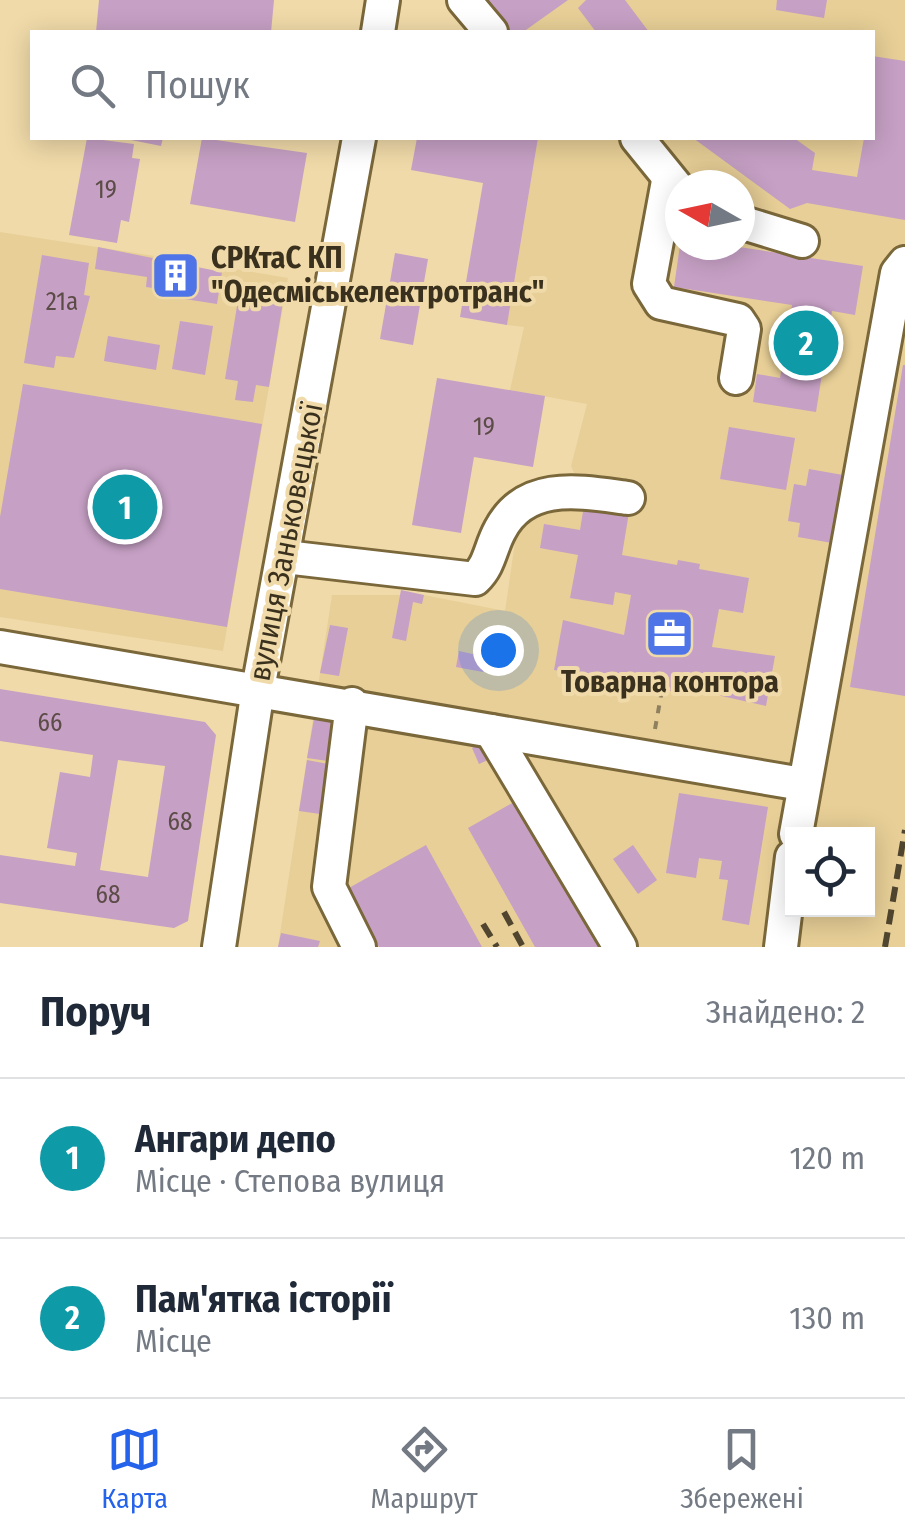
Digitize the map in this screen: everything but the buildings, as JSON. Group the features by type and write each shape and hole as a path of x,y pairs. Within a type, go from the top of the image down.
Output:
{"street":[{"path":"378,30 383,0"},
{"path":"464,0 490,30"},
{"name":"вулиця Заньковецької","path":"219,947 258,689 286,557 359,140"},
{"path":"639,140 665,174"},
{"path":"665,221 649,284 662,303 738,320 744,329 736,378"},
{"path":"755,227 802,241"},
{"path":"797,827 897,273 905,263"},
{"path":"286,557 475,579 486,568 505,520 536,498 561,489 628,498"},
{"path":"0,647 352,704 802,784"},
{"path":"352,704 329,887 359,947"},
{"path":"491,731 620,947"},
{"path":"781,947 785,914"}],"path":[{"path":"649,758 662,690"}],"shaded area":[{"path":"468,0 905,0 905,947 278,947 332,595 424,595 505,611 516,535 541,512 585,498 571,466 587,404 510,390 524,327 507,325 538,140 875,140 875,30 482,30"},
{"path":"0,232 174,259 174,264 221,272 223,267 288,278 223,651 0,617"}],"railway":[{"path":"885,947 905,830"},
{"path":"504,912 523,947"},
{"path":"483,924 497,947"}],"place":[{"name":"СРКтаС КП \"Одесміськелектротранс\"","path":"176,275"},
{"name":"Пам'ятка історії","path":"806,343"},
{"name":"Ангари депо","path":"125,507"},
{"name":"Товарна контора","path":"670,633"}]}
